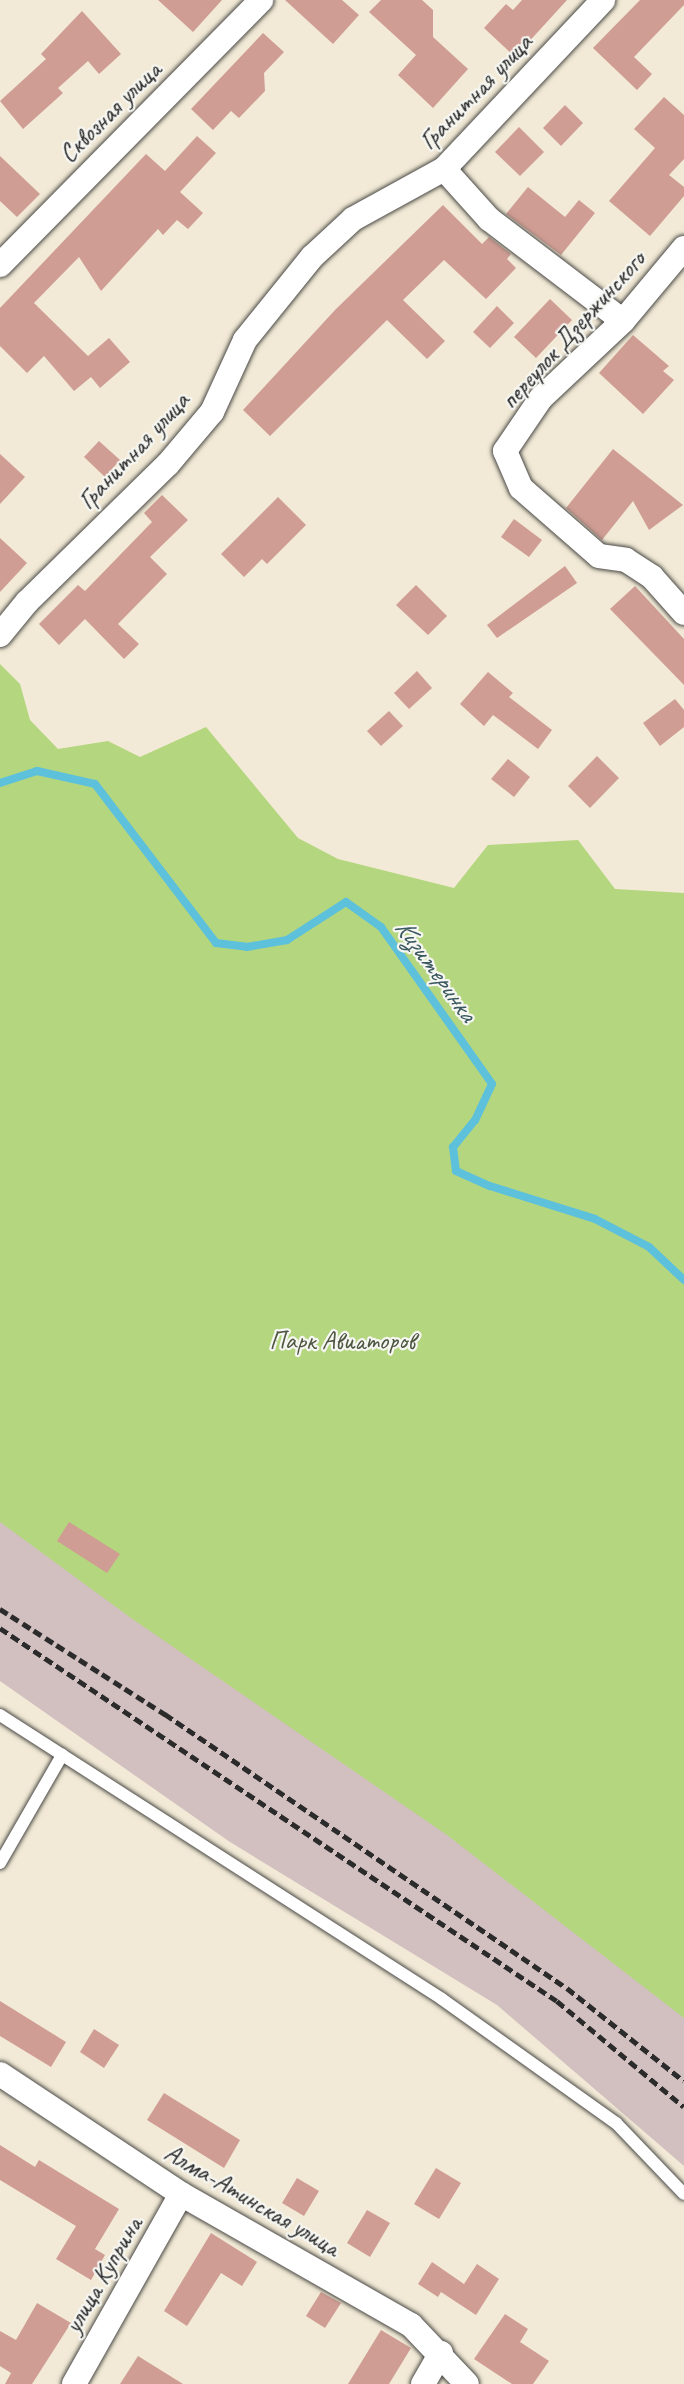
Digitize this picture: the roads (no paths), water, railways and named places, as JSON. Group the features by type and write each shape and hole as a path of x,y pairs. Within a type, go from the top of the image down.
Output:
{"street":[{"name":"Гранитная улица","path":"0,635 27,602 168,464 212,412 245,340 312,257 353,219 444,169 603,0"},
{"name":"Сквозная улица","path":"0,265 258,1"},
{"path":"444,169 489,219 623,321"},
{"name":"переулок Дзержинского","path":"684,248 623,321 541,399 505,451 521,488 599,556 626,560 652,577 684,613"},
{"name":"Алма-Атинская улица","path":"0,2074 181,2194 411,2325 441,2353 467,2384"},
{"name":"улица Куприна","path":"74,2384 181,2194"},
{"path":"423,2384 441,2353"}],"lane":[{"path":"0,1715 442,1999 616,2123 684,2194"},
{"path":"0,1863 62,1755"}],"waterway":[{"name":"Кизитеринка","path":"0,783 37,771 95,784 216,943 247,947 287,940 346,902 381,927 492,1084 475,1120 453,1147 456,1171 490,1186 595,1219 649,1247 684,1280"}],"railway":[{"path":"0,1609 165,1714 567,1988 684,2081"},
{"path":"0,1628 557,2001 684,2107"}],"park label":[{"name":"Парк Авиаторов","path":"342,1341"}]}
